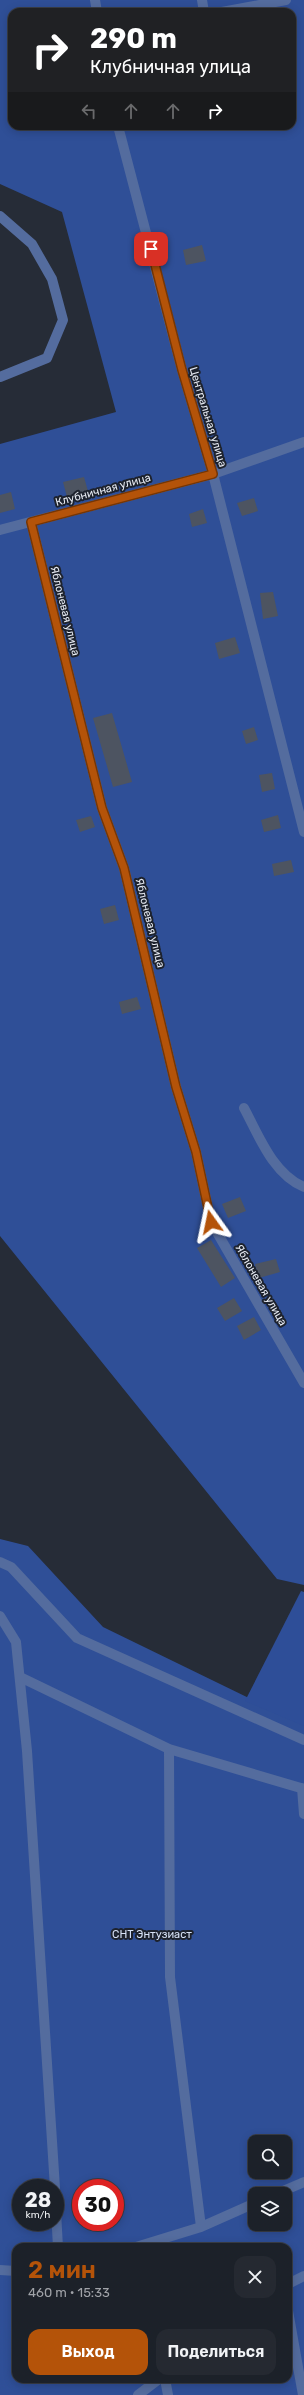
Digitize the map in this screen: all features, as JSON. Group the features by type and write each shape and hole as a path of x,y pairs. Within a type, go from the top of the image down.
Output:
{"street":[{"path":"243,8 286,0"},
{"name":"Центральная улица","path":"119,130 182,370 213,474 304,832"},
{"path":"0,216 32,244 52,279 63,320 47,358 0,377"},
{"name":"Клубничная улица","path":"0,530 213,474 304,442"},
{"name":"Яблоневая улица","path":"31,522 102,808 126,875 176,1087 196,1152 211,1222 304,1383"},
{"path":"244,1108 268,1155 293,1182 304,1187"},
{"path":"0,1562 11,1567 77,1638 304,1740"},
{"path":"0,1616 16,1642 20,1677 27,1759 54,2179"},
{"path":"20,1677 169,1750 303,1788 304,1814"},
{"path":"169,1750 170,1978 201,2227"},
{"path":"292,2187 304,2182"},
{"path":"149,2243 201,2227 248,2206"},
{"path":"57,2231 58,2243"},
{"path":"0,2270 12,2271"},
{"path":"292,2282 304,2276"},
{"path":"292,2333 303,2395"},
{"path":"138,2395 154,2383"},
{"path":"166,2383 168,2395"}],"green space":[{"path":"0,0 304,0 304,1585 277,1579 0,1236 0,444 116,412 62,212 0,184"},
{"name":"СНТ Энтузиаст","path":"0,1539 28,1546 103,1627 304,1725 304,2395 0,2395"}],"shaded area":[{"path":"301,1591 304,1592 304,1726 245,1701"}],"building":[{"path":"202,245 206,261 186,265 183,250"},
{"path":"84,477 88,491 67,497 63,482"},
{"path":"11,492 15,509 0,513 0,495"},
{"path":"254,498 258,511 242,516 237,503"},
{"path":"203,509 207,523 192,527 189,514"},
{"path":"273,592 278,616 263,619 260,593"},
{"path":"235,637 240,653 219,659 215,643"},
{"path":"112,713 132,782 113,787 93,718"},
{"path":"254,727 258,740 246,744 242,731"},
{"path":"272,773 275,789 262,792 259,775"},
{"path":"278,815 281,828 264,832 261,820"},
{"path":"91,816 95,827 80,832 76,820"},
{"path":"291,860 294,872 274,876 272,864"},
{"path":"115,905 119,920 104,924 100,909"},
{"path":"137,997 141,1009 122,1014 119,1002"},
{"path":"240,1197 246,1211 228,1218 222,1204"},
{"path":"211,1240 235,1278 221,1287 197,1248"},
{"path":"276,1259 280,1272 259,1278 255,1264"},
{"path":"234,1298 242,1311 225,1321 217,1308"},
{"path":"254,1317 261,1330 244,1340 237,1326"}],"route":[{"path":"151,249 182,370 213,474 31,522 102,808 124,868 150,970 176,1087 196,1152 211,1222"}]}
